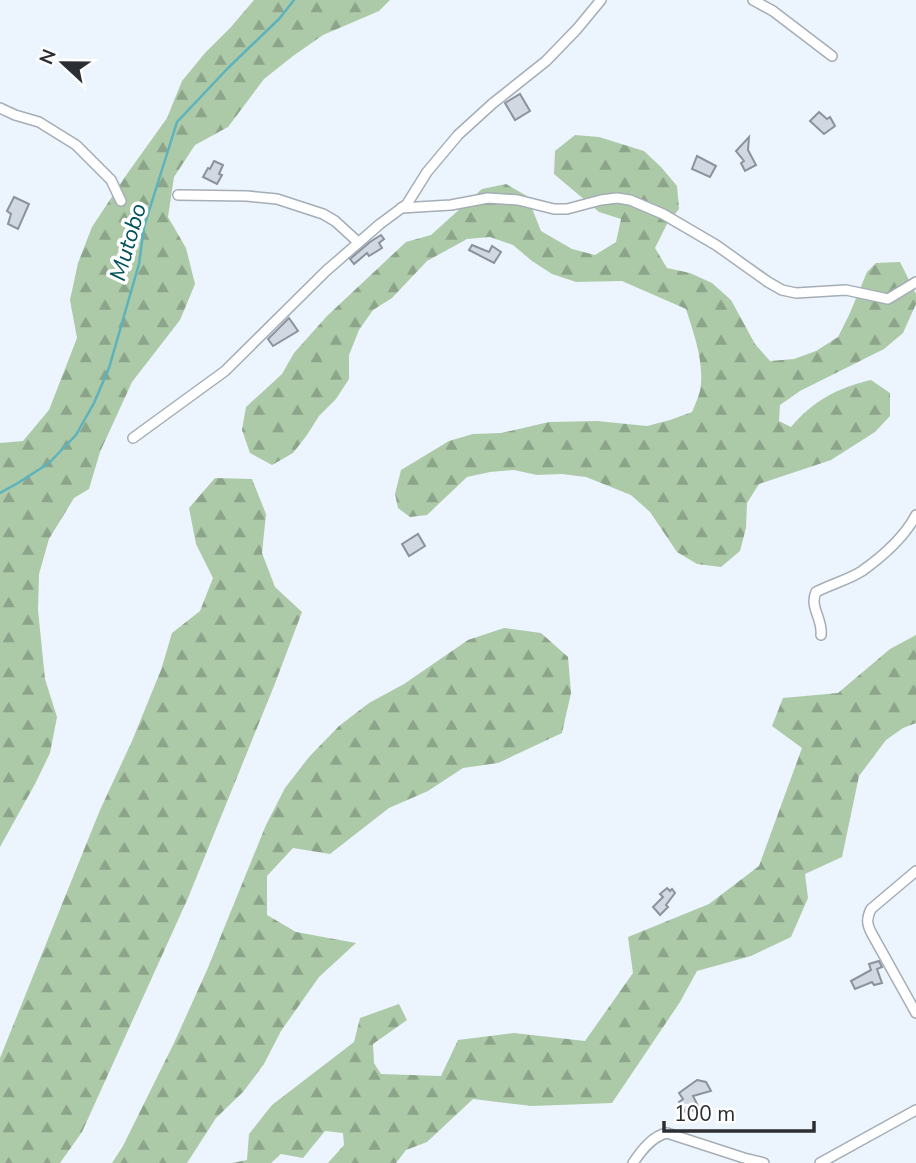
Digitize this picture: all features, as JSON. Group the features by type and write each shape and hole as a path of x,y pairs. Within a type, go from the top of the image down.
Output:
{"street":[{"path":"134,438 225,371 326,271 412,198 427,172 458,135 546,61 601,0"},
{"path":"753,0 773,10 832,56"},
{"path":"0,108 40,122 76,145 111,180 121,201"},
{"path":"178,195 277,199 335,220 358,242"},
{"path":"401,208 451,205 488,198 518,200 554,209 567,209 617,198 630,200 663,214 716,245 782,290 796,293 846,290 888,299 916,282"},
{"path":"821,635 821,623 813,597 816,592 861,571 894,545 907,531 916,515"},
{"path":"916,872 871,909 868,925 916,1013"},
{"path":"820,1163 916,1110"},
{"path":"633,1163 654,1138 667,1133 764,1163"}],"green space":[{"path":"254,0 390,0 379,11 323,35 264,79 228,127 195,145 174,177 168,217 186,248 195,284 180,320 132,382 100,452 89,489 74,498 49,539 39,574 38,610 45,679 57,717 50,753 0,847 0,443 23,441 49,410 77,338 70,300 78,263 92,227 167,118 182,81"},
{"path":"575,135 599,137 644,151 661,167 677,186 679,209 667,224 655,248 667,268 690,273 712,283 731,300 755,344 770,361 794,359 816,351 838,337 867,272 876,263 900,262 916,294 916,304 903,333 884,349 800,391 780,405 779,421 791,427 826,397 871,380 890,393 890,416 875,432 831,460 759,484 747,503 746,528 740,551 721,567 697,564 677,552 650,512 631,495 586,477 537,475 514,470 490,472 467,477 427,515 410,517 398,508 395,494 401,470 449,441 473,434 501,433 549,422 597,421 647,426 692,412 700,391 700,360 686,309 622,281 576,282 552,274 513,245 490,237 467,239 427,261 392,298 373,310 359,330 349,355 349,379 293,453 272,465 250,453 242,430 246,407 282,374 294,353 327,316 406,242 431,235 482,189 506,184 527,196 541,231 572,249 595,255 616,242 621,219 599,212 554,174 555,151"},
{"path":"215,478 252,479 266,514 262,553 275,587 302,612 188,898 82,1132 60,1163 0,1163 0,1058 100,810 161,670 172,633 200,611 213,578 196,544 189,508"},
{"path":"504,628 541,633 568,657 571,693 562,733 498,763 463,768 428,791 389,808 330,854 293,848 267,876 267,915 296,932 356,943 319,977 281,1031 264,1064 243,1092 216,1118 187,1163 112,1163 174,1043 266,825 285,788 309,757 339,726 369,703 404,684 468,640"},
{"path":"916,635 916,723 886,740 859,776 842,857 805,874 808,898 791,937 751,956 697,971 680,1002 612,1103 532,1106 473,1099 427,1142 406,1150 396,1163 328,1163 344,1145 343,1133 325,1131 303,1158 281,1154 271,1163 232,1163 247,1160 249,1134 272,1105 354,1042 360,1018 399,1004 407,1020 373,1044 374,1063 381,1074 441,1076 458,1040 514,1033 585,1041 633,973 628,937 709,904 759,866 802,748 772,726 783,698 838,693 890,649"}],"building":[{"path":"520,94 530,111 515,120 505,103"},
{"path":"819,112 827,119 830,117 835,126 824,134 810,121"},
{"path":"749,137 748,150 756,165 745,171 741,163 744,161 736,151"},
{"path":"697,156 716,166 710,177 692,169"},
{"path":"214,161 223,165 217,184 203,177"},
{"path":"14,197 29,204 18,229 8,224 11,214 7,211"},
{"path":"381,235 384,239 379,243 382,248 369,256 367,253 354,264 350,259"},
{"path":"472,245 489,252 492,246 501,252 494,263 469,250"},
{"path":"289,318 298,331 273,346 268,339"},
{"path":"418,534 425,546 409,556 402,544"},
{"path":"667,888 675,893 666,905 668,907 660,915 653,907 663,897 660,894"},
{"path":"879,961 882,967 877,969 882,983 874,985 872,982 855,989 851,981 871,970 869,964"},
{"path":"697,1080 706,1082 711,1091 693,1096 699,1108 686,1113 679,1102 683,1099 679,1093"}],"waterway":[{"name":"Mutobo","path":"0,493 49,463 76,435 94,403 109,368 139,264 144,227 177,122 279,19 294,0"}]}
